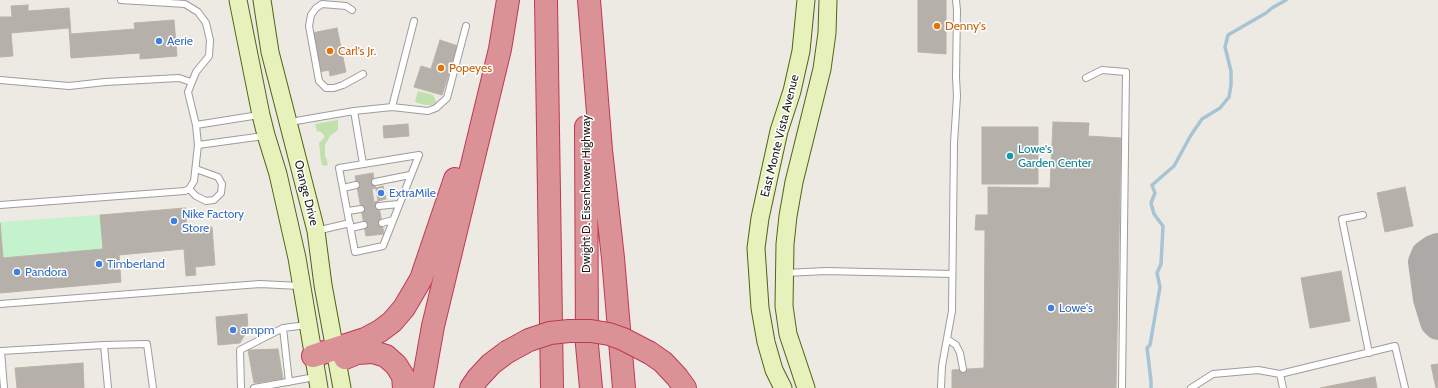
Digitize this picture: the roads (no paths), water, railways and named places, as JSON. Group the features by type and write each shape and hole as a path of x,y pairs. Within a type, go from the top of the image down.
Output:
{"highway":[{"path":"422,388 433,326 500,49 508,0"},
{"path":"546,0 552,388"},
{"name":"Dwight D. Eisenhower Highway","path":"585,0 588,345 591,388"},
{"path":"589,0 601,150 613,258 624,388"},
{"path":"316,372 337,354 386,326 404,308 421,280 492,66 500,49"},
{"path":"472,388 478,378 491,364 507,352 536,338 550,333 591,331 609,334 650,353 663,362 685,388"},
{"path":"337,354 373,352 386,356 400,370 403,376 404,388"}],"main road":[{"name":"Orange Drive","path":"238,0 266,136 278,174 296,253 316,372"},
{"name":"Orange Drive","path":"262,0 270,52 316,231 323,285 337,354 342,388"},
{"name":"East Monte Vista Avenue","path":"783,388 774,370 766,342 760,308 756,248 760,218 779,131 792,91 801,51 806,0"},
{"name":"East Monte Vista Avenue","path":"806,388 796,362 788,334 784,306 785,244 794,182 822,69 827,33 828,0"}],"lane":[{"path":"0,205 185,191 189,189 194,181 198,145 196,125 188,92 196,72 209,56 210,40 206,23 198,12 185,4 121,0"},
{"path":"941,388 942,366 952,311 954,143 957,96 956,0"},
{"path":"352,10 346,6 322,4 316,8 311,15 309,26 319,81 326,88 334,88 343,85 363,74"},
{"path":"392,107 414,21"},
{"path":"288,122 354,111 392,107 428,111 436,108 447,98 466,26"},
{"path":"1086,78 1102,70 1126,72 1122,388"},
{"path":"0,80 69,86 104,82 179,78 191,82"},
{"path":"354,111 363,164"},
{"path":"196,125 261,114"},
{"path":"198,145 266,136"},
{"path":"418,155 383,246 355,252 339,168 363,164 418,155"},
{"path":"189,189 196,196 206,201 214,200 221,193 222,184 218,177 196,169"},
{"path":"375,182 410,175"},
{"path":"343,188 356,185"},
{"path":"379,206 399,204"},
{"path":"348,211 361,209"},
{"path":"1363,215 1342,219 1369,353"},
{"path":"382,223 393,220"},
{"path":"316,231 364,225"},
{"path":"785,273 826,271 952,274"},
{"path":"0,304 260,284 301,286"},
{"path":"242,388 240,350 283,328 308,325"},
{"path":"283,328 289,382"},
{"path":"947,339 956,345 960,353 963,369"},
{"path":"4,388 1,351 147,344 153,388"},
{"path":"104,345 108,388"},
{"path":"1191,388 1213,374 1258,370 1280,374 1395,346 1405,388"},
{"path":"254,388 289,382 316,372"},
{"path":"1280,374 1283,388"}],"waterway":[{"path":"1151,388 1147,348 1150,345 1160,287 1157,273 1161,264 1163,226 1154,214 1151,203 1155,193 1152,185 1174,166 1191,135 1202,119 1220,108 1229,97 1231,71 1225,47 1228,35 1286,0"}],"place":[{"name":"Denny's","path":"937,26"},
{"name":"Aerie","path":"159,41"},
{"name":"Carl's Jr.","path":"330,51"},
{"name":"Popeyes","path":"441,68"},
{"name":"Lowe's Garden Center","path":"1010,156"},
{"name":"ExtraMile","path":"381,193"},
{"name":"Nike Factory Store","path":"174,221"},
{"name":"Timberland","path":"99,264"},
{"name":"Pandora","path":"17,272"},
{"name":"Lowe's","path":"1051,308"},
{"name":"ampm","path":"233,330"}]}
